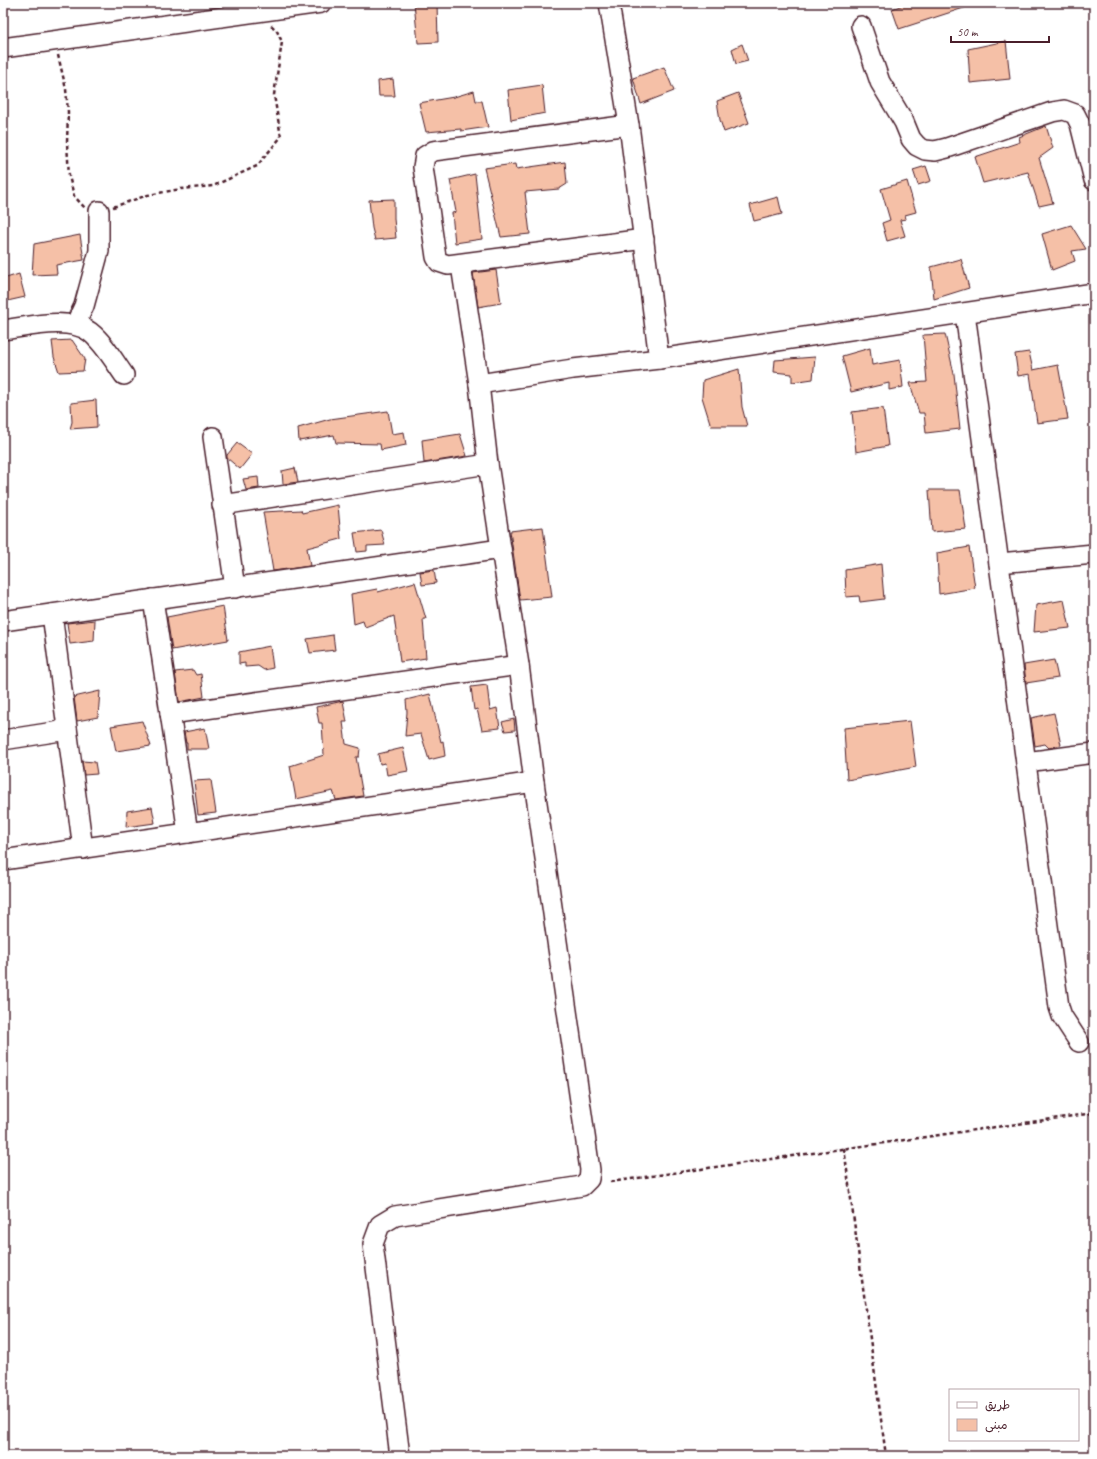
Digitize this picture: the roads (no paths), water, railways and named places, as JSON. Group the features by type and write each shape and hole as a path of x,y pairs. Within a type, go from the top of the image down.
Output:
{"street":[{"path":"3,48 321,3"},
{"path":"609,3 628,125 659,358"},
{"path":"861,26 880,82 904,122 911,139 917,146 925,150 947,148 1031,119 1064,110 1075,114 1080,124 1094,180"},
{"path":"628,125 432,151 425,156 423,167 436,257 439,262 448,265 461,265 644,239"},
{"path":"75,324 84,306 99,251 99,211"},
{"path":"400,1456 374,1244 380,1225 395,1216 582,1186 589,1179 590,1170 534,782 519,665 500,549 479,384 461,265"},
{"path":"479,384 1094,293"},
{"path":"965,313 1059,1007 1062,1016 1079,1042"},
{"path":"3,330 50,324 75,324 90,332 106,349 124,375"},
{"path":"213,437 235,588"},
{"path":"222,506 488,464"},
{"path":"3,621 500,549"},
{"path":"999,563 1094,554"},
{"path":"153,599 188,833"},
{"path":"52,614 83,849"},
{"path":"170,714 519,665"},
{"path":"3,740 67,730"},
{"path":"1026,762 1094,753"},
{"path":"3,860 534,782"}]}
